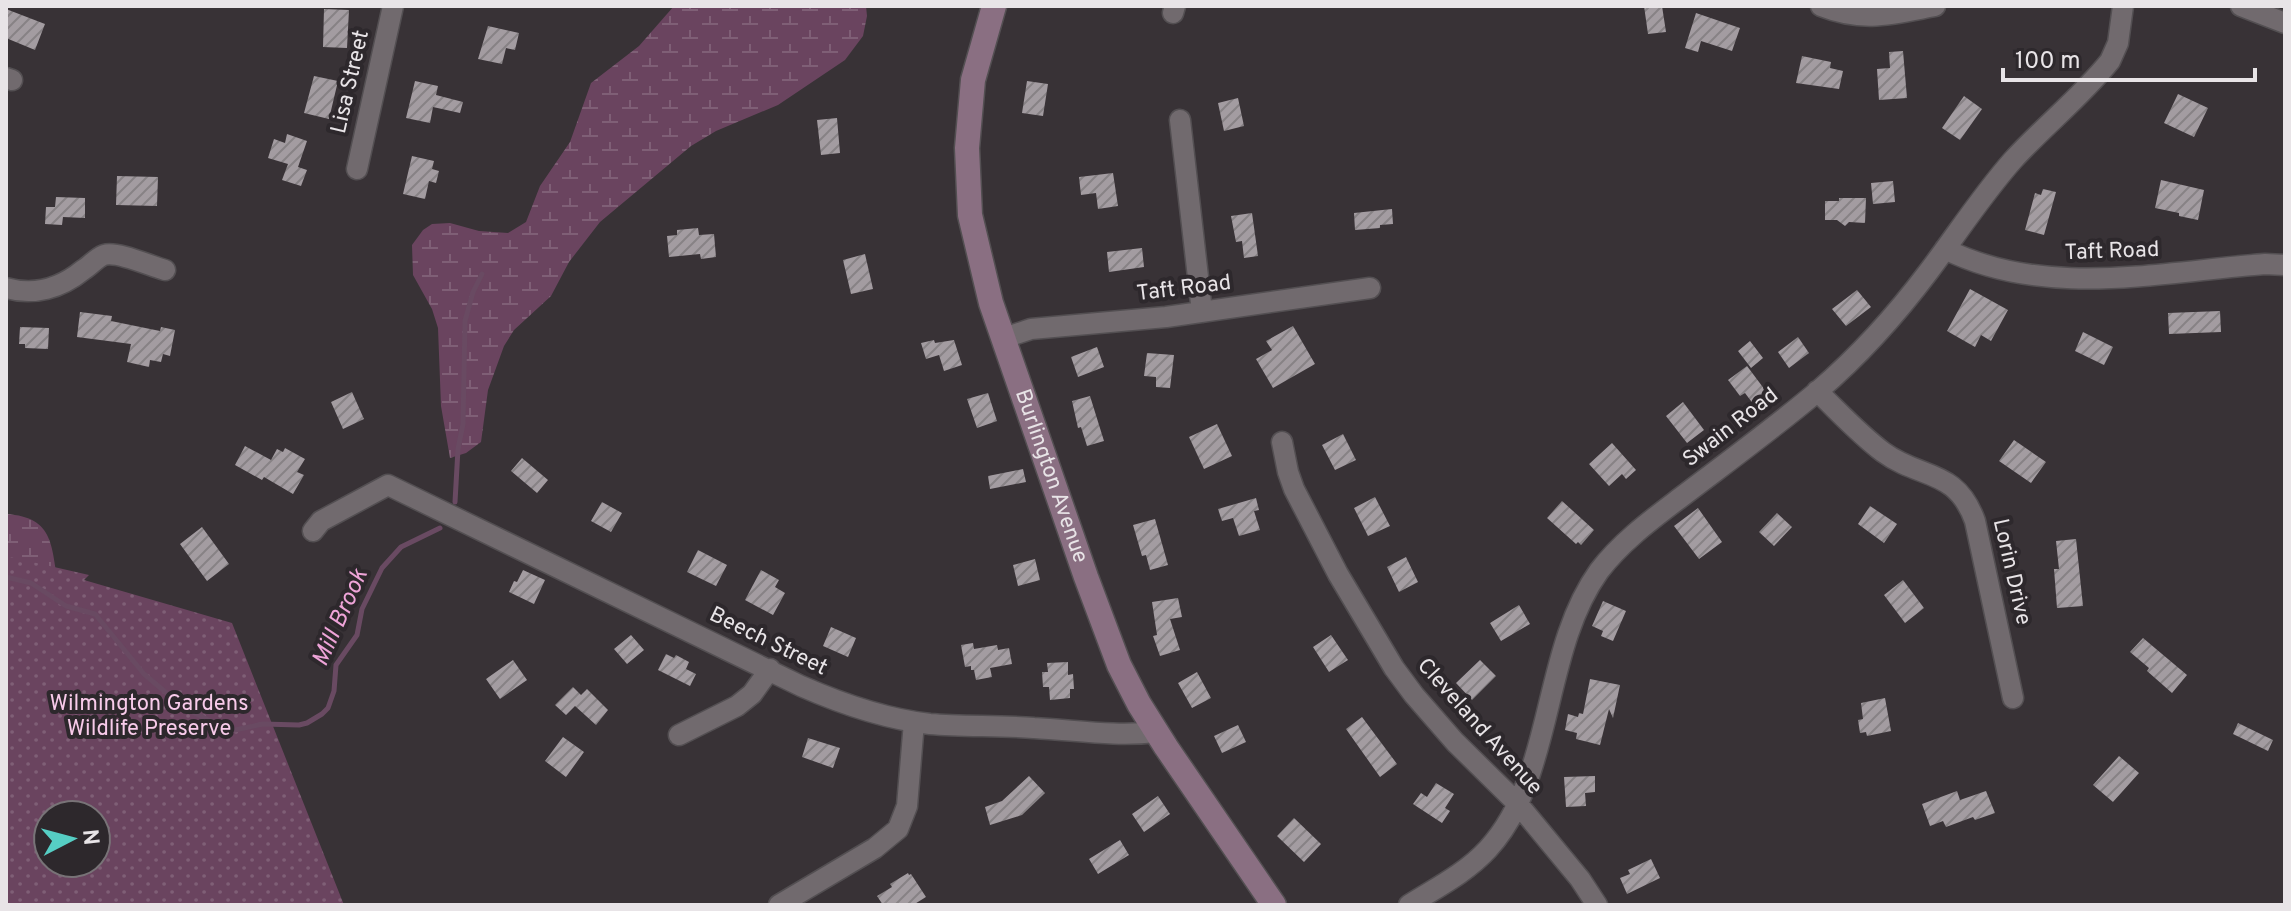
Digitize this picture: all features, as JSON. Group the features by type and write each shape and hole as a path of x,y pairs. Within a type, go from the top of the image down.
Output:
{"main road":[{"name":"Burlington Avenue","path":"994,6 973,80 969,111 970,215 982,273 1119,665 1156,732 1274,905"}],"street":[{"name":"Lisa Street","path":"357,169 393,6"},
{"path":"1821,6 1866,17 1935,6"},
{"name":"Swain Road","path":"1409,905 1454,878 1480,857 1518,804 1532,767 1572,623 1599,572 1624,544 1817,391 1862,351 1888,322 2013,160 2110,61 2118,43 2123,6"},
{"path":"2241,6 2285,23"},
{"path":"1180,120 1202,312"},
{"name":"Taft Road","path":"1945,249 1970,260 2056,278 2119,278 2265,264 2285,265"},
{"path":"6,288 24,292 45,290 73,277 104,255 120,256 165,270"},
{"name":"Taft Road","path":"1004,338 1031,329 1202,312 1370,288"},
{"name":"Lorin Drive","path":"1817,391 1881,451 1946,481 1955,487 1969,506 1975,521 2013,698"},
{"name":"Cleveland Avenue","path":"1282,442 1294,489 1377,642 1414,695 1480,768 1518,804 1580,879 1597,905"},
{"name":"Beech Street","path":"313,531 324,519 388,485 835,701 914,722 1116,735 1156,732"},
{"path":"679,735 737,706 752,694 770,669"},
{"path":"779,905 875,848 898,829 907,806 914,722"}],"green space":[{"path":"674,6 866,6 867,16 863,36 845,60 778,105 716,131 691,146 600,222 569,262 551,296 514,330 504,346 488,390 481,442 466,453 450,458 441,406 438,328 432,309 413,275 412,245 432,224 450,223 479,231 508,233 526,222 540,186 570,142 591,83 639,46"},
{"path":"6,514 22,516 43,528 52,548 59,589 6,607"},
{"name":"Wilmington Gardens Wildlife Preserve","path":"6,556 89,575 84,580 232,623 344,905 6,905"}],"building":[{"path":"1644,6 1662,6 1666,32 1648,34"},
{"path":"6,9 45,24 35,50 6,38"},
{"path":"324,9 349,10 347,48 323,47"},
{"path":"1696,13 1740,28 1732,51 1701,41 1698,52 1685,48"},
{"path":"488,26 519,33 515,50 506,48 502,64 478,59"},
{"path":"1903,51 1907,98 1879,100 1877,69 1890,68 1889,52"},
{"path":"1802,56 1831,62 1830,68 1843,71 1839,89 1796,83"},
{"path":"314,76 338,81 329,119 304,113"},
{"path":"415,81 438,86 436,95 463,102 460,113 433,107 430,123 406,118"},
{"path":"1027,81 1048,84 1043,116 1022,113"},
{"path":"2178,94 2208,108 2194,137 2164,123"},
{"path":"1964,96 1982,109 1960,140 1942,128"},
{"path":"1238,98 1244,126 1224,131 1218,103"},
{"path":"837,118 840,153 821,155 817,120"},
{"path":"287,134 307,141 298,167 307,170 301,186 282,180 288,164 268,158 274,139 285,143"},
{"path":"412,156 434,161 432,169 439,171 436,183 429,181 425,199 403,194"},
{"path":"1113,173 1118,206 1098,209 1096,193 1081,195 1079,177"},
{"path":"117,176 158,177 157,206 116,205"},
{"path":"2161,180 2204,190 2198,220 2155,208"},
{"path":"1893,181 1895,202 1873,204 1871,183"},
{"path":"2043,189 2056,192 2044,235 2025,230 2035,193 2041,195"},
{"path":"56,197 85,198 85,218 63,217 62,225 45,224 46,207 55,207"},
{"path":"1839,198 1866,198 1865,223 1849,222 1845,226 1837,220 1825,220 1825,201 1839,201"},
{"path":"1392,209 1393,224 1355,230 1354,213"},
{"path":"1252,213 1258,256 1244,258 1242,241 1236,242 1231,216"},
{"path":"698,228 699,235 714,234 716,257 701,259 700,254 669,257 667,236 677,235 677,230"},
{"path":"1142,248 1144,267 1109,272 1107,252"},
{"path":"865,254 873,289 851,294 843,260"},
{"path":"1970,289 2008,310 1991,341 1981,335 1975,347 1947,331"},
{"path":"1857,290 1871,307 1846,326 1832,309"},
{"path":"2220,311 2221,332 2169,334 2168,313"},
{"path":"80,312 112,316 111,321 160,331 161,327 175,330 170,356 163,354 161,362 150,360 149,367 127,362 131,344 77,337"},
{"path":"1293,326 1315,364 1273,388 1256,359 1272,350 1266,341"},
{"path":"20,327 49,328 48,349 25,348 25,344 19,344"},
{"path":"2083,332 2113,347 2104,365 2075,351"},
{"path":"1798,337 1809,353 1789,368 1778,352"},
{"path":"934,340 935,343 954,340 962,365 944,371 939,355 926,359 921,343"},
{"path":"1750,341 1763,358 1751,368 1738,351"},
{"path":"1097,347 1104,367 1078,377 1071,357"},
{"path":"1147,353 1174,355 1170,388 1156,387 1156,377 1144,376"},
{"path":"1747,366 1768,394 1754,405 1745,393 1740,396 1728,380"},
{"path":"352,392 364,419 343,429 331,402"},
{"path":"988,393 997,421 977,428 967,399"},
{"path":"1090,396 1104,441 1087,446 1081,427 1078,428 1072,401"},
{"path":"1683,402 1704,430 1687,443 1666,416"},
{"path":"1217,424 1232,456 1204,469 1189,437"},
{"path":"1343,434 1356,460 1335,470 1322,445"},
{"path":"2014,440 2046,462 2031,483 1999,461"},
{"path":"1612,443 1636,470 1626,479 1622,474 1609,486 1589,464"},
{"path":"245,446 271,460 277,449 283,452 285,448 305,459 297,472 304,475 293,494 235,465"},
{"path":"522,458 548,480 537,493 511,471"},
{"path":"1023,469 1026,482 990,489 988,476"},
{"path":"1375,497 1390,526 1368,536 1354,508"},
{"path":"1256,498 1259,510 1254,511 1260,530 1239,536 1233,518 1222,521 1218,509"},
{"path":"1562,501 1594,530 1581,545 1547,518"},
{"path":"602,502 622,513 611,532 591,521"},
{"path":"1870,506 1897,524 1884,543 1858,524"},
{"path":"1698,508 1722,542 1699,559 1674,526"},
{"path":"1777,513 1792,527 1774,546 1759,532"},
{"path":"1155,519 1168,565 1150,570 1146,555 1142,556 1133,525"},
{"path":"202,527 229,564 207,581 180,544"},
{"path":"2076,539 2083,606 2057,608 2054,569 2059,569 2056,541"},
{"path":"698,550 727,565 716,586 687,572"},
{"path":"1406,557 1418,582 1399,592 1387,567"},
{"path":"1035,559 1040,580 1018,586 1013,565"},
{"path":"523,570 545,580 534,604 509,592"},
{"path":"761,570 779,580 775,587 785,593 773,615 745,600"},
{"path":"1903,580 1924,608 1905,623 1884,595"},
{"path":"1178,598 1182,617 1170,619 1180,650 1160,656 1153,636 1157,635 1152,602"},
{"path":"1603,601 1626,611 1613,641 1601,636 1603,631 1592,626"},
{"path":"1519,605 1530,624 1501,641 1490,623"},
{"path":"831,627 856,638 848,657 823,646"},
{"path":"631,635 644,650 627,664 614,649"},
{"path":"1331,635 1348,660 1329,672 1313,647"},
{"path":"2143,638 2187,675 2172,693 2130,652"},
{"path":"973,643 974,649 997,645 998,650 1009,648 1012,664 990,668 992,677 976,680 971,666 965,667 961,645"},
{"path":"666,654 689,662 686,669 696,674 690,686 658,670"},
{"path":"513,660 527,680 500,699 486,679"},
{"path":"1480,660 1496,676 1472,700 1456,683"},
{"path":"1068,662 1068,675 1073,674 1074,689 1070,689 1070,698 1050,700 1049,687 1043,687 1042,672 1048,672 1047,663"},
{"path":"1197,672 1211,698 1192,708 1178,683"},
{"path":"1590,679 1620,685 1613,718 1609,709 1600,745 1576,739 1577,733 1565,730 1568,714 1578,717 1579,713 1583,714"},
{"path":"573,687 581,695 587,689 608,710 596,725 575,706 566,715 555,705"},
{"path":"1885,698 1891,731 1867,736 1866,732 1860,733 1858,720 1863,719 1861,703"},
{"path":"1362,717 1397,764 1380,777 1346,729"},
{"path":"2238,723 2273,740 2268,751 2233,734"},
{"path":"1238,725 1246,742 1222,753 1214,736"},
{"path":"563,737 584,752 566,777 545,761"},
{"path":"808,738 840,748 833,768 802,757"},
{"path":"2119,756 2139,773 2113,802 2093,785"},
{"path":"1029,776 1045,793 1022,815 990,825 985,807 1002,801"},
{"path":"1595,776 1595,792 1585,793 1586,806 1566,807 1564,777"},
{"path":"1436,783 1454,794 1445,808 1450,811 1442,823 1413,804 1421,793 1427,797"},
{"path":"1957,791 1960,800 1986,791 1995,813 1946,827 1943,821 1930,826 1922,804"},
{"path":"1158,796 1170,814 1144,832 1132,814"},
{"path":"1294,818 1321,844 1304,862 1277,836"},
{"path":"1120,840 1129,855 1098,874 1089,859"},
{"path":"1651,859 1660,878 1627,894 1620,878 1630,874 1628,870"},
{"path":"908,873 926,897 913,905 883,905 877,896"}],"waterway":[{"name":"Mill Brook","path":"455,502 458,449 463,424 465,321 482,274"},
{"name":"Mill Brook","path":"6,577 31,583 66,606 95,614 144,674 183,707 218,725 235,730 263,724 299,725 328,708 334,691 336,665 357,635 362,609 382,568 401,547 440,528"}]}
